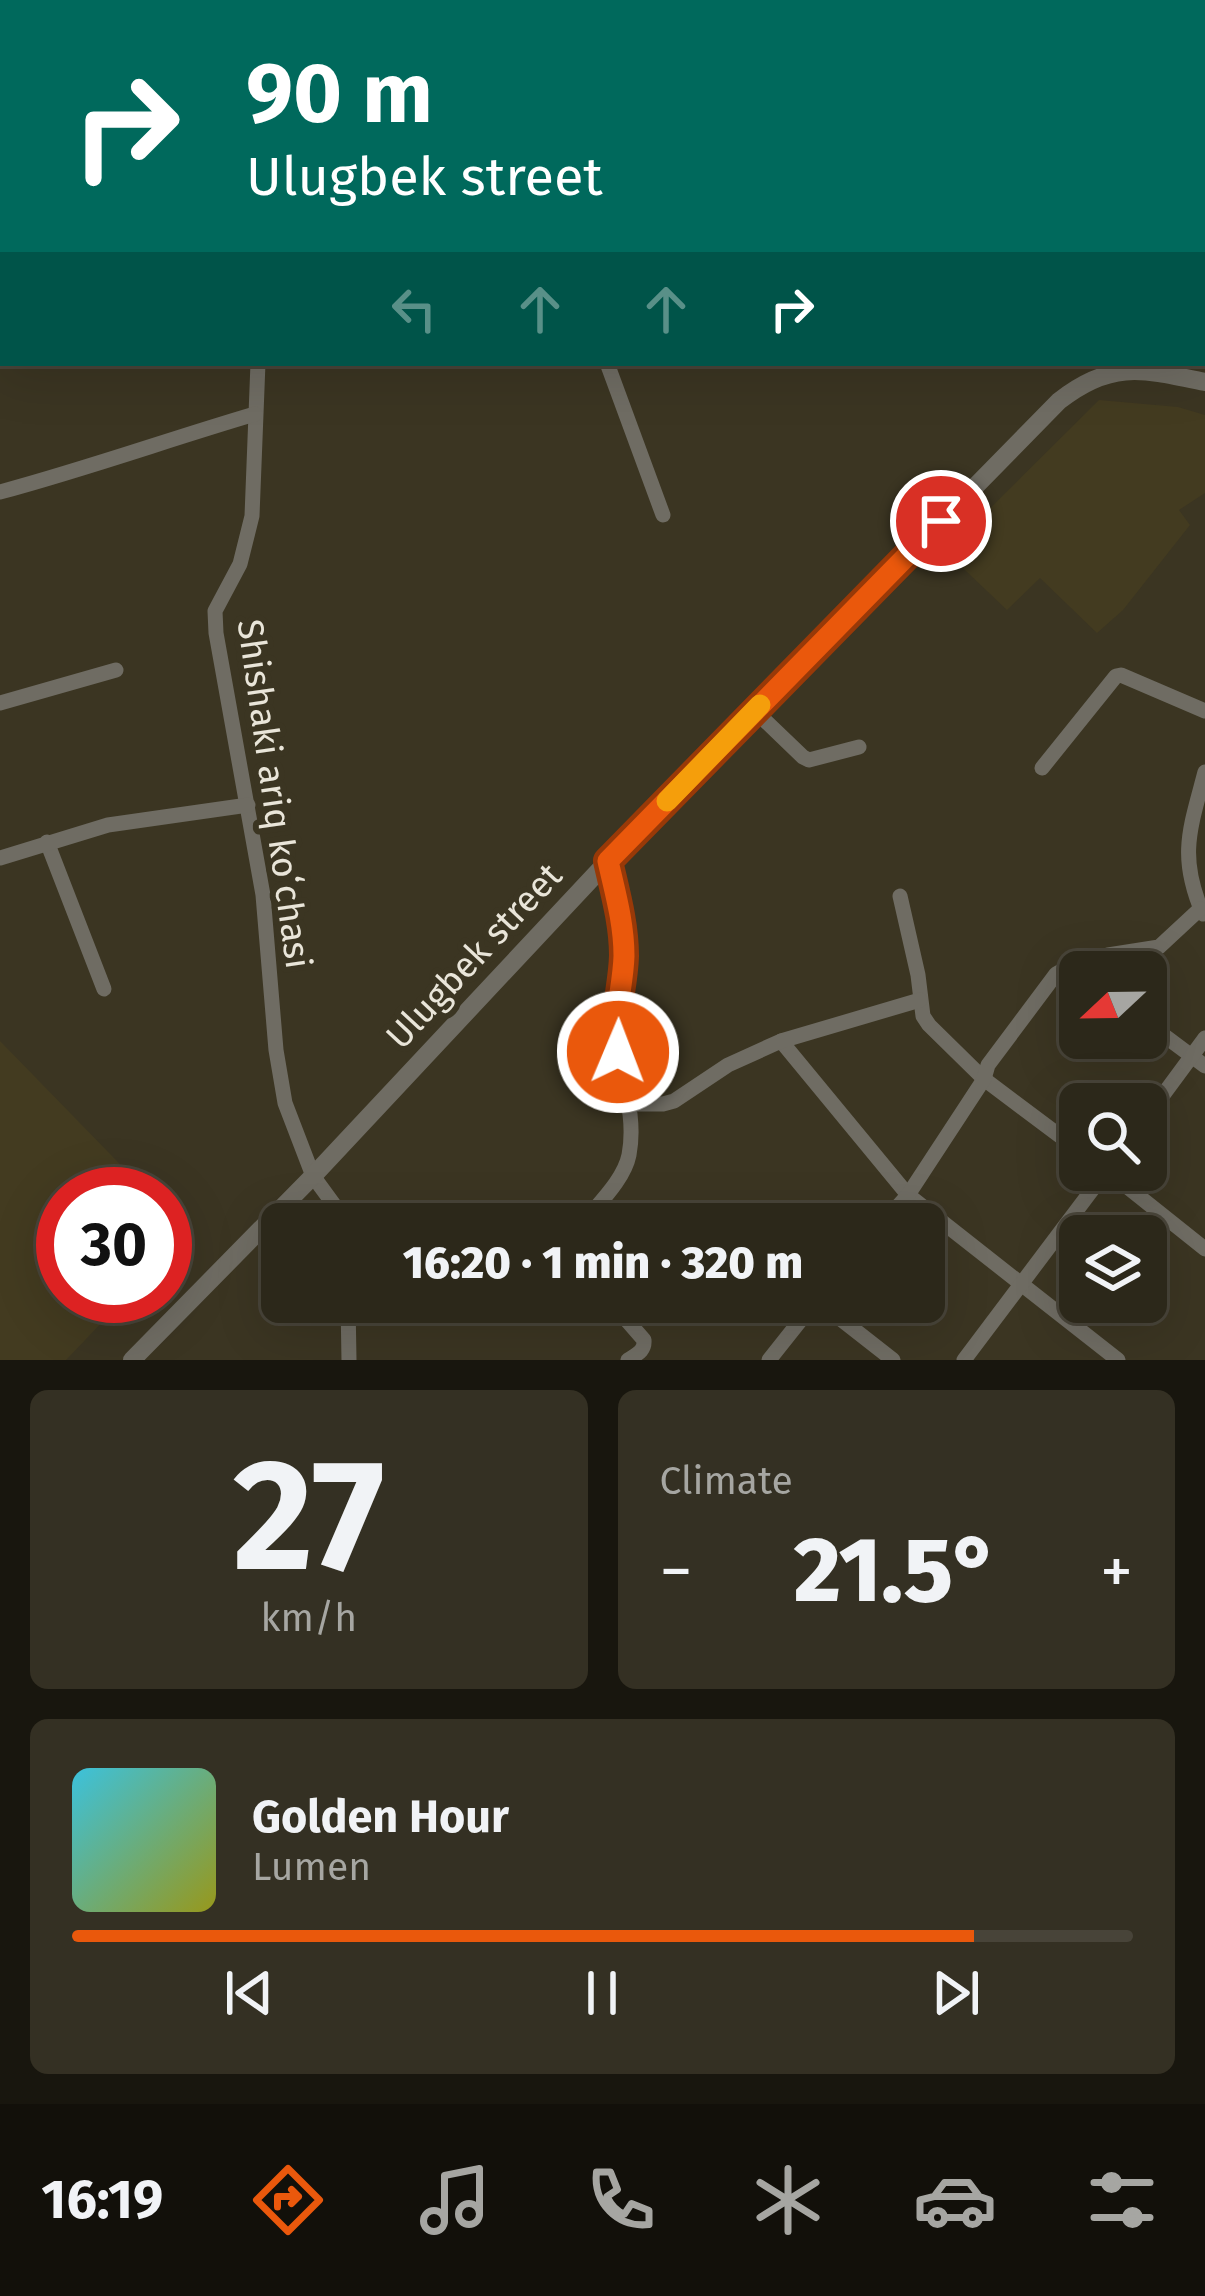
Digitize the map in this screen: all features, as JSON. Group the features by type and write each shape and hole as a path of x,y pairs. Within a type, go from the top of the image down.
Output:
{"street":[{"name":"Shishaki ariq koʻchasi","path":"258,366 252,515 240,564 215,611 216,633 263,895 285,1103 313,1176 333,1203"},
{"path":"608,366 663,515"},
{"name":"Ulugbek street","path":"132,1360 313,1176 608,861 1046,412 1102,368 1205,382"},
{"path":"0,492 256,414"},
{"path":"0,703 116,670"},
{"path":"1042,768 1116,676 1205,711"},
{"path":"755,710 809,760 860,747"},
{"path":"1134,951 1159,947 1203,914 1186,851 1205,772"},
{"path":"0,858 108,825 248,805"},
{"path":"47,842 104,989"},
{"path":"599,1203 629,1160 631,1104 615,1035 624,958 622,920 608,861"},
{"path":"899,896 918,975 922,1016 984,1079 1059,1134"},
{"path":"901,1203 984,1079 988,1065 1059,973"},
{"path":"631,1104 674,1101 728,1066 781,1041 920,1000"},
{"path":"1167,1037 1199,1061"},
{"path":"1167,1095 1199,1061 1205,1038"},
{"path":"781,1041 908,1195 1118,1360"},
{"path":"964,1360 1092,1191"},
{"path":"1133,1191 1205,1249"},
{"path":"349,1323 350,1360"},
{"path":"628,1360 645,1346 629,1323"},
{"path":"769,1360 800,1323"},
{"path":"845,1323 893,1360"}],"shaded area":[{"path":"1099,400 1178,407 1205,415 1205,493 1179,510 1190,525 1123,610 1097,633 1040,578 1007,610 946,552"},
{"path":"0,1041 123,1167 36,1167 36,1323 101,1323 66,1360 0,1360"}],"slow traffic":[{"path":"667,801 760,705"}],"route":[{"path":"618,1052 615,1022 624,958 622,920 608,861 941,521"}]}
